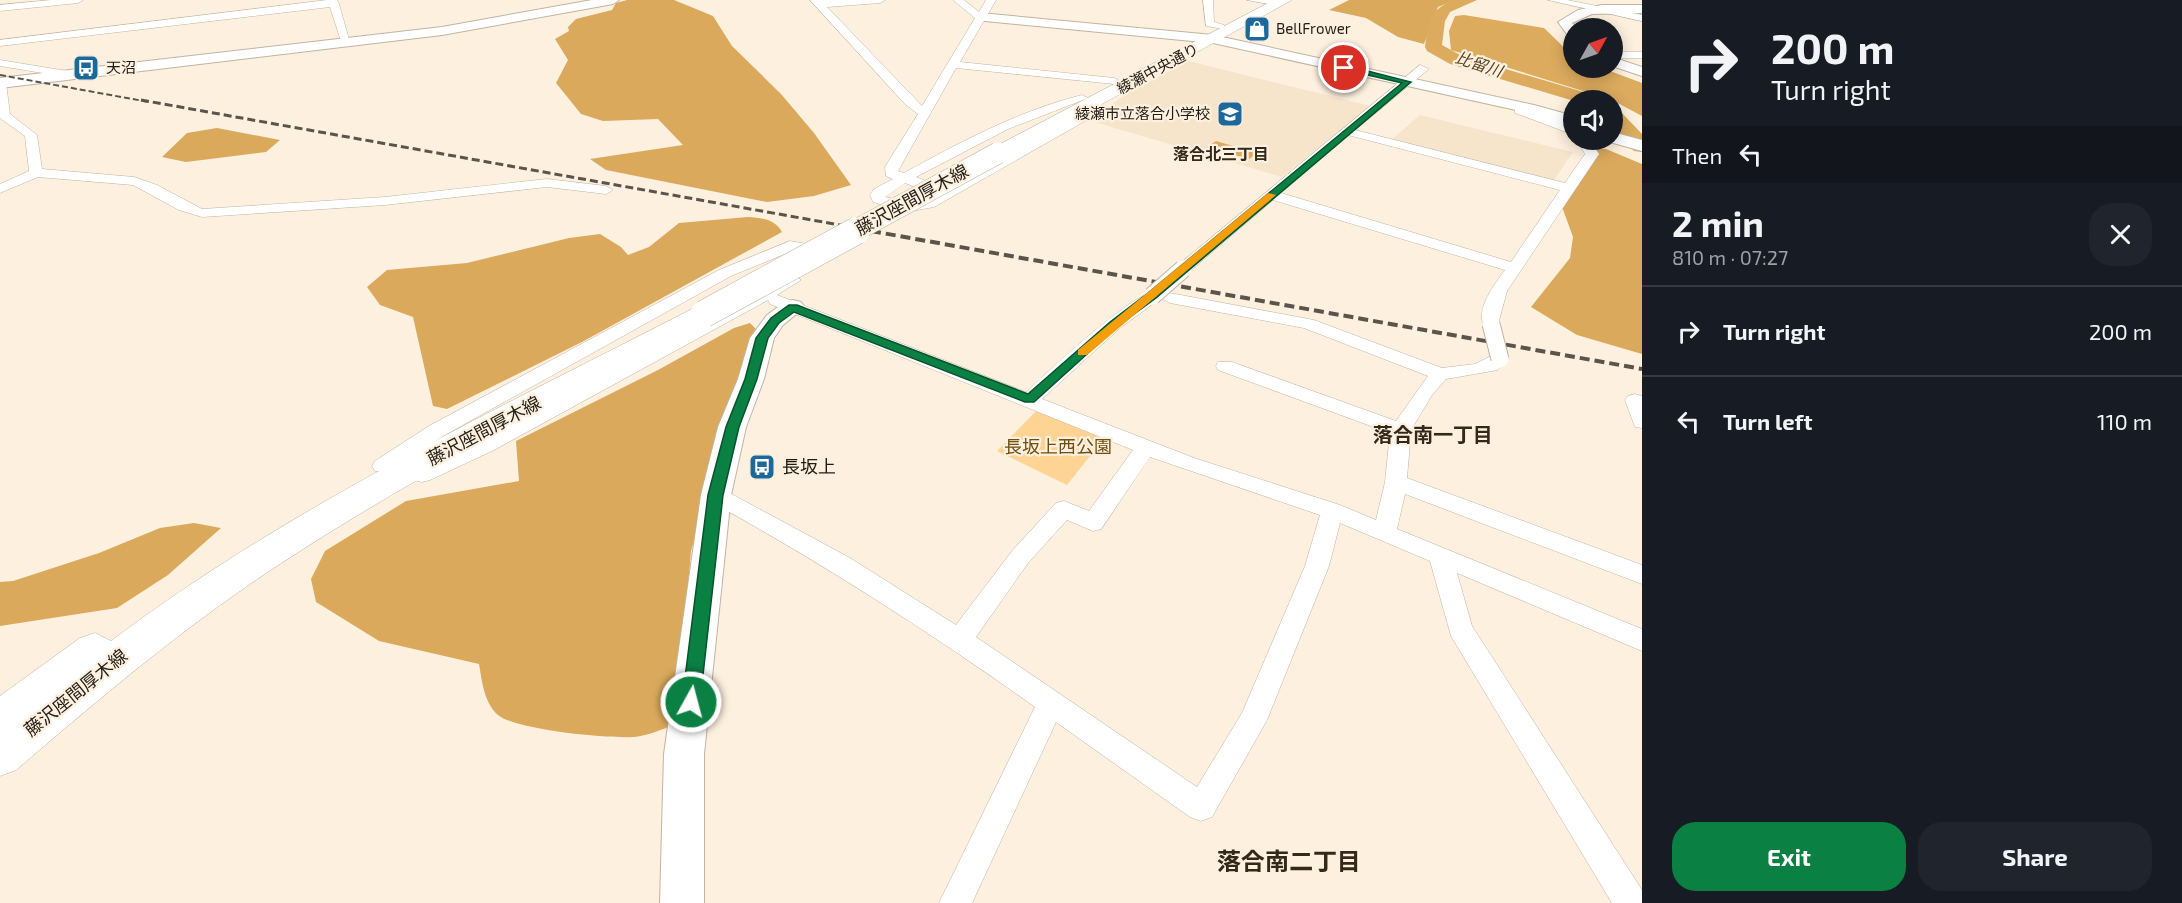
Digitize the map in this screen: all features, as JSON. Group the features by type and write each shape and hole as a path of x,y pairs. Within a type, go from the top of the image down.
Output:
{"main road":[{"name":"綾瀬中央通り","path":"992,144 1090,99 1275,0"},
{"name":"綾瀬中央通り","path":"1090,99 1114,81 1212,34"},
{"name":"藤沢座間厚木線","path":"0,755 174,617 333,514 992,144"},
{"name":"藤沢座間厚木線","path":"0,721 83,658 213,568 383,466 697,310"}],"street":[{"path":"0,8 78,0"},
{"path":"36,173 30,135 4,115 0,83 453,29 613,0"},
{"path":"818,3 880,0"},
{"path":"958,0 980,17 1212,34 1408,82 1563,116"},
{"path":"947,194 902,179 891,173 892,167 991,0"},
{"path":"1208,0 1209,24 1212,34"},
{"path":"1252,0 1275,0"},
{"path":"1553,0 1642,18"},
{"path":"0,43 333,2 346,41"},
{"path":"818,3 909,102 923,112"},
{"path":"1572,18 1594,10 1642,9"},
{"path":"1623,55 1642,55"},
{"path":"0,63 67,74"},
{"path":"952,64 1114,81"},
{"path":"1623,65 1642,72"},
{"path":"1030,399 1114,324 1161,297 1183,269 1346,131 1424,69 1420,68"},
{"path":"1478,97 1476,100 1540,116 1563,126"},
{"path":"992,144 902,179 879,192 879,199 902,209 914,209 947,194 1060,131 1094,109 1090,99"},
{"path":"1346,131 1568,188"},
{"path":"1161,297 1308,324 1440,374 1491,366 1500,360 1491,324 1494,300 1592,154 1589,150"},
{"path":"0,189 36,173 146,184 184,207 202,213 361,204 547,183 575,184 606,190"},
{"path":"1272,195 1515,268"},
{"path":"333,514 487,444 767,295 820,265 821,256 812,249 790,246 717,268 436,431 383,466"},
{"path":"717,268 793,308 1030,399 1146,447 1385,532 1642,640"},
{"path":"682,903 684,754 716,495 732,427 751,379 762,338 775,320 793,308"},
{"path":"1225,366 1401,430"},
{"path":"1385,532 1396,482 1401,430 1424,392 1440,374"},
{"path":"1642,402 1635,400 1642,422"},
{"path":"958,642 1020,557 1064,509 1093,523 1146,447"},
{"path":"1396,482 1642,575"},
{"path":"716,495 762,518 828,558 1051,703 1201,807 1253,720 1317,566 1332,512"},
{"path":"1440,556 1461,629 1631,903"},
{"path":"955,903 1051,703"}],"shaded area":[{"path":"627,0 674,0 713,16 732,46 781,94 814,133 851,185 814,196 767,202 606,170 590,159 683,145 658,119 603,121 581,114 556,83 568,60 555,39 569,31 568,27 576,19 612,10 616,3"},
{"path":"1349,0 1456,0 1438,7 1424,44 1398,37 1366,18 1329,10"},
{"path":"1464,15 1544,28 1563,46 1563,78 1623,78 1623,76 1642,83 1642,116 1623,106 1623,90 1580,90 1451,50 1449,31 1455,16"},
{"name":"綾瀬市立落合小学校","path":"1188,61 1369,107 1282,177 1091,121 1124,95"},
{"path":"1420,115 1573,152 1552,183 1390,141"},
{"path":"217,128 280,140 266,152 186,162 162,157 187,133"},
{"path":"1216,141 1257,153 1249,159 1207,147"},
{"path":"1591,150 1608,150 1642,164 1642,354 1577,335 1531,307 1570,258 1573,237 1561,204"},
{"path":"748,217 772,222 782,232 582,342 447,409 433,406 413,317 380,305 367,287 387,270 467,263 569,238 600,234 621,247 628,255 649,247 679,223"},
{"path":"750,323 756,329 691,551 679,691 669,727 643,736 622,737 542,729 508,720 493,710 484,691 479,664 379,641 316,602 311,579 325,551 406,501 519,481 516,441 658,370 734,328"},
{"path":"194,523 221,528 168,575 117,608 0,626 0,582 13,581 99,553 160,528"}],"green space":[{"name":"長坂上西公園","path":"1039,408 1106,436 1067,485 997,451"}],"waterway":[{"name":"比留川","path":"1470,0 1444,9 1437,21 1433,47 1456,60 1563,92"},
{"name":"比留川","path":"1623,126 1642,146"}],"railway":[{"path":"0,75 149,102"},
{"path":"141,100 879,232"},
{"path":"871,231 1642,369"}],"slow traffic":[{"path":"1083,352 1272,195"}],"place":[{"name":"BellFrower","path":"1257,29"},
{"name":"天沼","path":"86,68"},
{"name":"綾瀬市立落合小学校","path":"1230,114"},
{"name":"長坂上","path":"762,467"}],"district":[{"name":"落合北三丁目","path":"1221,154"},
{"name":"落合南一丁目","path":"1433,435"},
{"name":"落合南二丁目","path":"1289,862"}],"route":[{"path":"691,702 716,495 732,427 751,379 762,338 775,320 793,308 1030,399 1114,324 1152,296 1346,131 1408,82 1344,68"}]}
